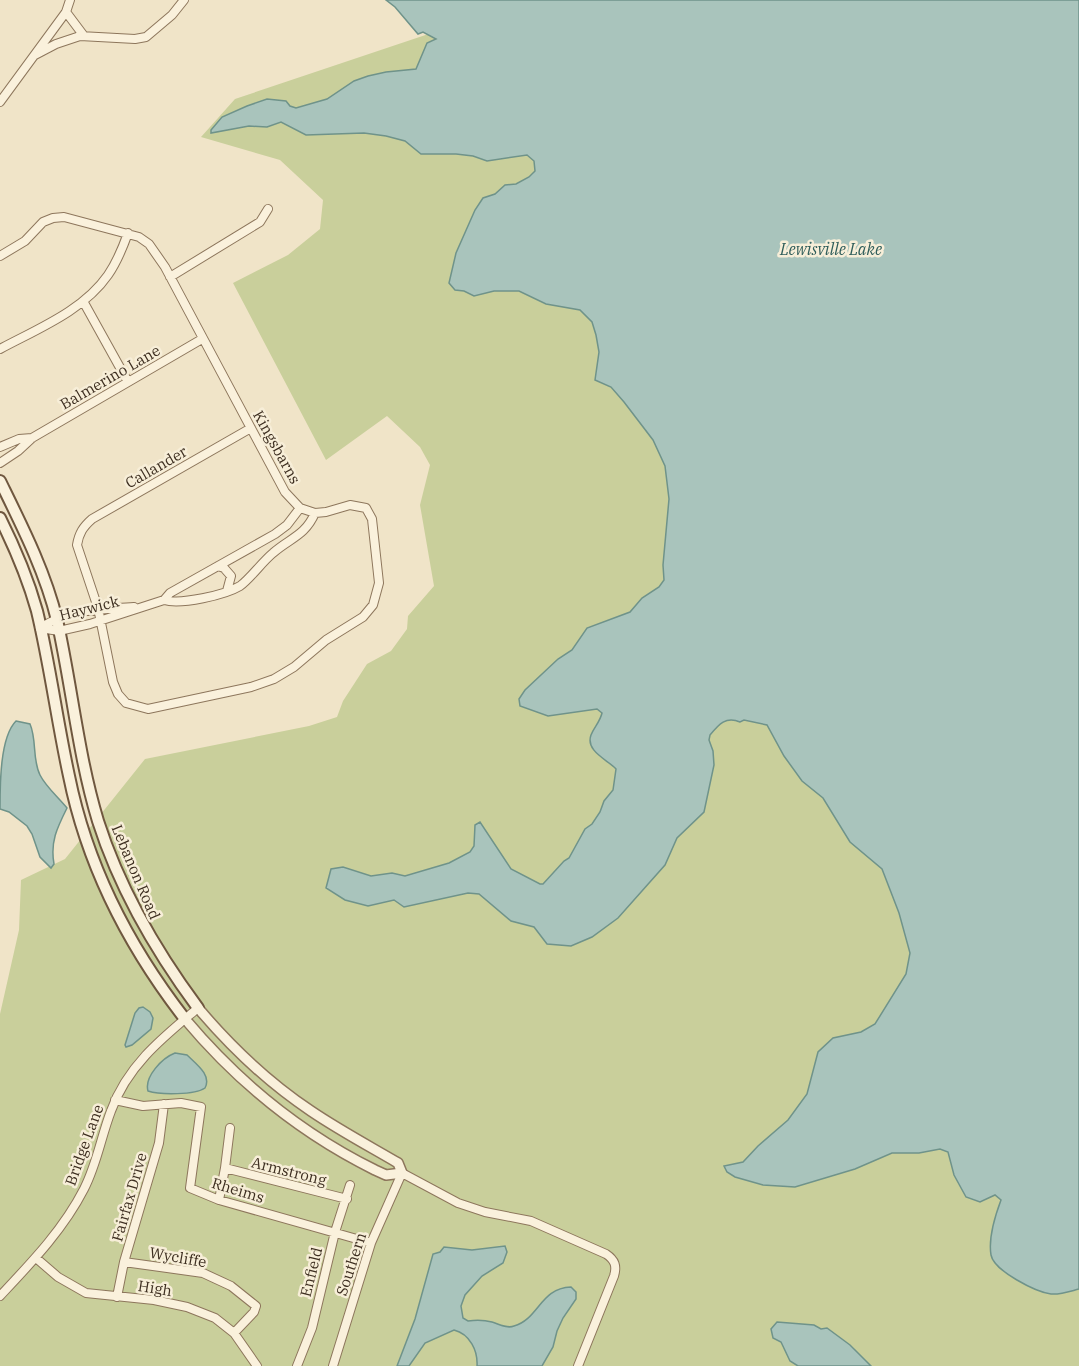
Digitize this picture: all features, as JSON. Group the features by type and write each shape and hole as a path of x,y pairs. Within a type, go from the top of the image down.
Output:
{"main road":[{"name":"Lebanon Road","path":"0,481 33,550 56,618 89,790 109,852 144,928 198,1008"},
{"name":"Lebanon Road","path":"0,518 14,546 36,609 53,684 69,777 83,831 109,900 142,959 185,1019"}],"street":[{"path":"0,100 66,12 70,0"},
{"path":"35,55 56,44 84,36 135,39 146,37 172,15 184,0"},
{"path":"66,12 84,36"},
{"path":"170,277 260,222 268,209"},
{"name":"Kingsbarns","path":"0,256 25,241 43,222 64,217 128,233 149,244 170,277 285,492 300,508"},
{"path":"0,349 83,301 108,275 128,233"},
{"path":"83,301 128,382"},
{"name":"Balmerino Lane","path":"0,463 32,438 202,339"},
{"name":"Callander","path":"98,608 77,544 84,526 92,519 251,428"},
{"name":"Balmerino Lane","path":"0,447 19,439 32,438"},
{"path":"98,608 113,682 118,694 126,703 148,709 161,708 274,679 294,667 326,640 363,617 373,605 379,583 372,519 366,508 350,506 315,513 300,508"},
{"name":"Haywick","path":"164,600 170,593 271,536 287,525 300,508"},
{"name":"Haywick","path":"40,628 59,631 84,626 164,600 172,602 226,591 239,586 257,566 308,528 315,513"},
{"path":"271,536 280,548"},
{"path":"218,566 224,568 231,576 226,591"},
{"name":"Haywick","path":"40,628 56,618 98,608 144,606"},
{"path":"81,612 84,626"},
{"name":"Bridge Lane","path":"0,1296 36,1258 65,1221 93,1168 115,1100 129,1074 147,1052 198,1008"},
{"name":"Lebanon Road","path":"198,1008 264,1074 310,1110 398,1163 402,1173"},
{"name":"Lebanon Road","path":"185,1019 238,1075 299,1124 375,1170 386,1175 402,1173 458,1203 539,1224 606,1254 613,1260 614,1276 578,1366"},
{"name":"Rheims","path":"115,1100 143,1106 181,1103 201,1107 190,1188 219,1200 370,1243"},
{"name":"Fairfax Drive","path":"117,1297 124,1262 159,1143 164,1104"},
{"path":"299,1124 310,1110"},
{"path":"219,1200 230,1128"},
{"name":"Armstrong","path":"225,1168 347,1199"},
{"name":"Southern","path":"333,1366 370,1243 402,1173"},
{"name":"Enfield","path":"297,1366 312,1328 335,1232 350,1185"},
{"name":"High","path":"36,1258 72,1287 86,1293 154,1300 187,1307 215,1318 234,1333 256,1366"},
{"name":"Wycliffe","path":"124,1262 203,1273 231,1286 256,1306 254,1312 234,1333"}],"green space":[{"path":"509,7 1079,909 1079,1366 0,1366 0,1014 19,930 21,880 65,859 145,759 309,726 337,717 343,701 367,664 391,651 407,629 408,616 434,586 420,505 430,465 420,447 387,416 326,460 233,283 288,255 320,229 323,200 280,160 201,137 235,99"}],"water":[{"name":"Lewisville Lake","path":"386,0 1079,0 1079,1289 1051,1294 1016,1280 1000,1268 991,1255 990,1241 1001,1200 995,1195 980,1202 966,1197 954,1175 948,1152 940,1149 919,1153 892,1153 855,1169 795,1187 763,1185 735,1177 727,1172 724,1166 743,1162 788,1120 807,1094 818,1052 833,1038 861,1032 875,1024 906,974 910,953 899,913 882,869 850,842 823,798 802,781 784,756 767,725 731,720 723,722 713,731 709,740 714,765 704,812 677,838 665,865 618,918 592,937 571,946 547,944 534,927 511,921 479,894 468,893 404,907 394,900 368,906 345,900 326,888 331,869 343,867 371,876 392,873 405,876 449,863 470,852 474,846 475,825 480,822 511,869 543,884 569,858 585,829 592,824 600,812 604,801 613,790 616,769 598,755 591,746 591,735 602,713 597,709 548,716 520,706 519,699 525,690 558,659 572,650 587,628 630,612 642,598 659,587 664,580 663,565 669,499 665,466 653,440 624,402 611,387 595,380 599,352 592,322 580,310 546,304 519,291 494,291 474,296 455,290 449,283 456,253 475,210 483,198 495,194 505,185 516,184 529,177 535,171 534,161 527,155 487,161 456,154 421,154 405,141 386,136 364,133 306,135 281,122 267,127 249,126 211,133 222,117 267,99 286,101 290,106 296,108 327,99 354,81 368,76 416,69 427,43 436,39 423,32 418,34"},
{"path":"16,721 30,724 40,775 67,808 55,835 54,864 51,868 40,857 27,826 9,812 0,809 4,749 11,728"},
{"path":"143,1007 150,1012 153,1018 151,1029 132,1045 126,1047 135,1013"},
{"path":"175,1053 187,1055 202,1070 207,1083 205,1088 177,1094 148,1091 147,1086 151,1074 165,1059"},
{"path":"505,1246 507,1252 503,1263 482,1276 465,1295 461,1306 463,1318 468,1321 486,1321 511,1327 529,1317 553,1293 571,1287 576,1292 576,1299 563,1318 553,1347 542,1366 477,1366 476,1355 469,1339 454,1330 425,1343 409,1366 397,1366 415,1319 433,1254 440,1252 444,1247 472,1250"},
{"path":"777,1322 827,1328 850,1345 871,1366 798,1366 790,1361 781,1342 773,1338 771,1329"}]}
